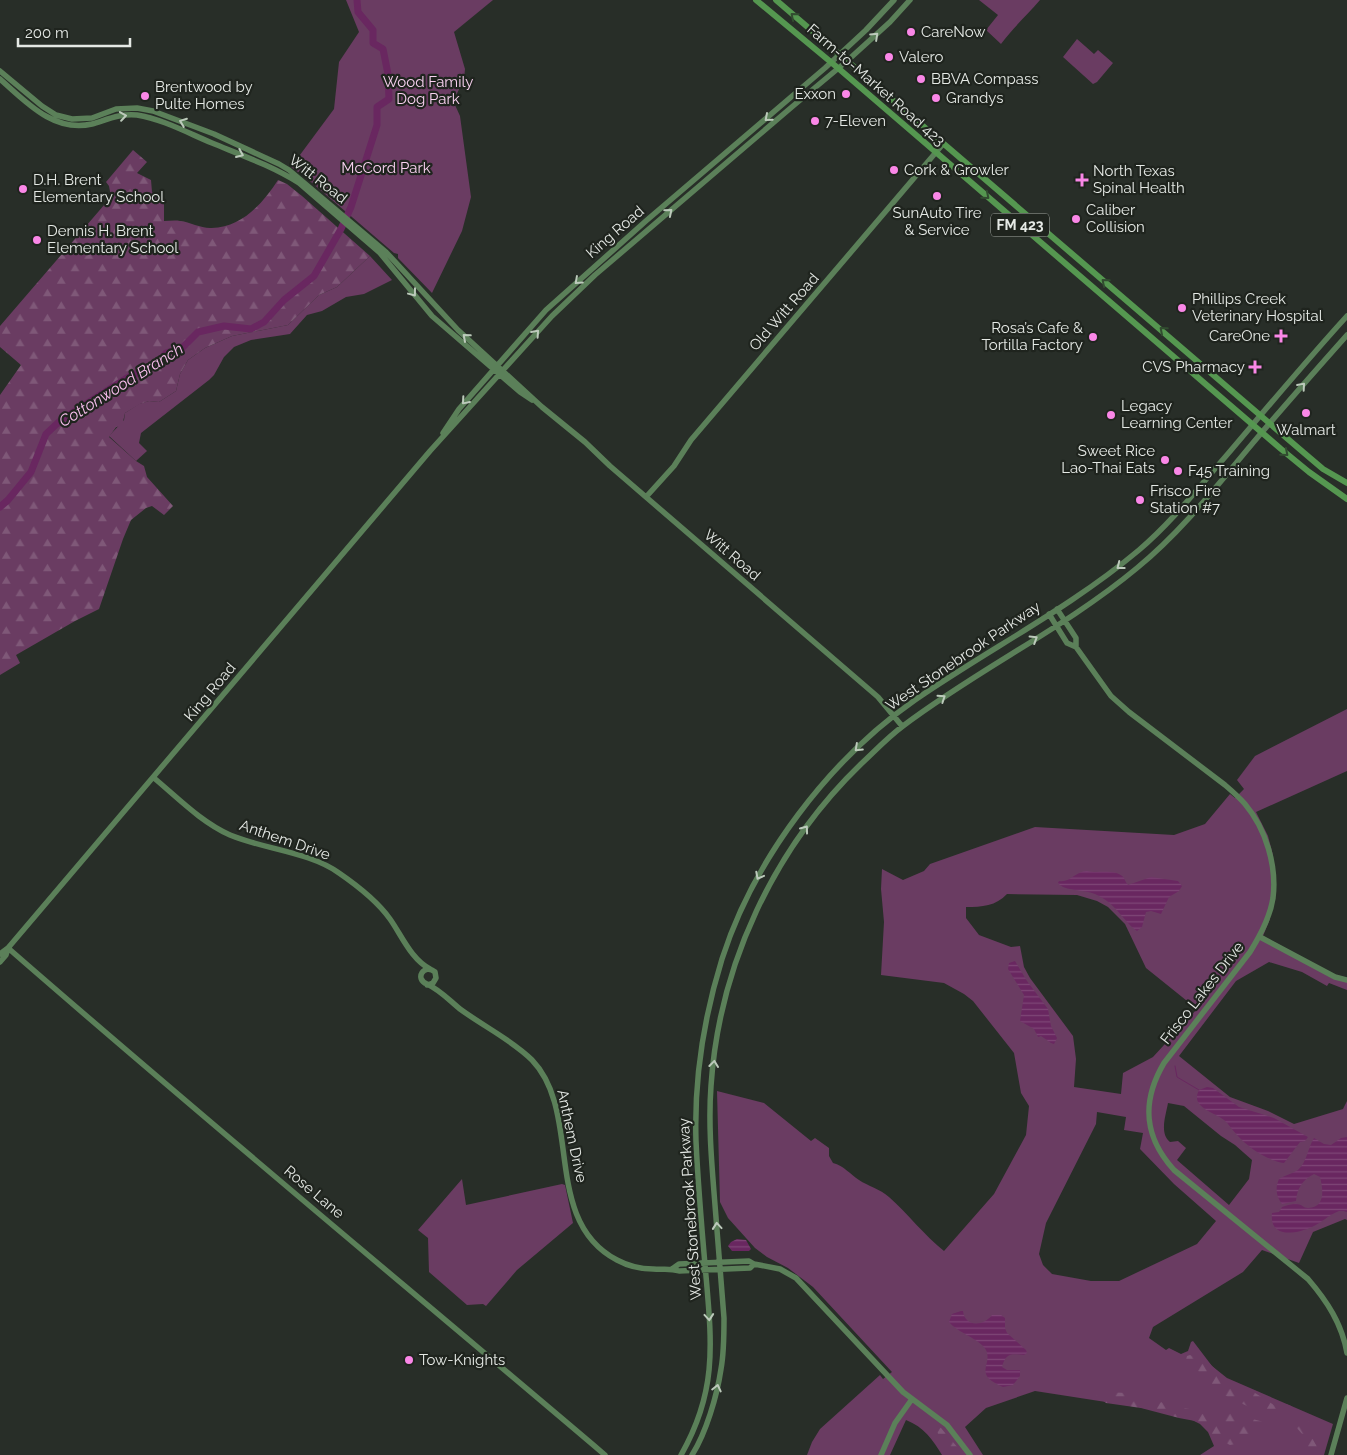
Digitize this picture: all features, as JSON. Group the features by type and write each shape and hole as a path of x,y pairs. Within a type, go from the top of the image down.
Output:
{"main road":[{"name":"Farm-to-Market Road 423","path":"756,0 831,62 1252,425 1309,472 1347,498"},
{"name":"Farm-to-Market Road 423","path":"776,0 1323,469 1347,484"},
{"path":"1140,327 1148,318"}],"street":[{"name":"King Road","path":"430,451 459,409 546,310 647,220 840,54 894,0"},
{"name":"King Road","path":"0,954 8,948 154,778 430,451 552,316 652,226 847,61 890,22 910,0"},
{"name":"Witt Road","path":"0,71 56,115 72,119 134,115 150,118 209,141 286,175 323,201"},
{"name":"Witt Road","path":"0,79 47,118 63,124 79,126 116,110 137,108 153,111 212,134 279,164 296,176 388,257 415,297 432,316 585,442 878,697 902,726"},
{"path":"787,100 793,106"},
{"path":"209,141 212,134"},
{"name":"Old Witt Road","path":"646,497 674,466 691,440 943,144"},
{"path":"718,160 723,166"},
{"path":"647,220 652,226"},
{"name":"West Stonebrook Parkway","path":"681,1455 699,1418 710,1371 711,1347 696,1139 697,1089 704,1031 724,954 742,910 777,843 800,811 839,766 895,716 926,692 1089,588 1150,540 1181,509 1347,316"},
{"path":"1335,328 1346,336"},
{"name":"West Stonebrook Parkway","path":"692,1455 705,1427 716,1395 722,1369 724,1318 710,1139 711,1086 722,1014 740,951 755,916 788,852 810,821 850,775 902,726 940,699 1114,586 1160,548 1200,507 1346,336"},
{"name":"Frisco Lakes Drive","path":"1057,608 1076,638 1076,647"},
{"name":"Frisco Lakes Drive","path":"1049,614 1068,642 1076,647 1111,696 1128,712 1225,785 1249,810 1268,846 1272,868 1273,899 1260,937 1160,1068 1150,1096 1149,1114 1154,1140 1162,1157 1182,1178 1308,1279 1337,1320 1347,1353"},
{"name":"Anthem Drive","path":"154,778 207,822 231,835 312,860 337,871 389,917 417,960 430,969"},
{"path":"1260,937 1335,977 1347,980"},
{"name":"King Road","path":"0,962 6,955 8,948"},
{"name":"Rose Lane","path":"8,948 96,1025 424,1300 605,1455"},
{"name":"Anthem Drive","path":"417,960 420,976"},
{"path":"430,969 435,972 436,978 433,983 427,984 422,982 420,976 424,970 430,969"},
{"name":"Anthem Drive","path":"436,978 437,985 442,993"},
{"name":"Anthem Drive","path":"427,984 442,993 470,1016 529,1058 539,1069 548,1084 554,1105 573,1205 587,1234 604,1252 625,1264 649,1269 672,1269 679,1264 705,1267 750,1268 754,1264 780,1269 796,1278 912,1399"},
{"path":"696,1139 710,1139"},
{"path":"1331,1455 1347,1398"},
{"path":"881,1455 895,1423 912,1399 947,1425 970,1455"}],"green space":[{"name":"McCord Park","path":"346,0 493,0 454,32 465,69 464,80 454,99 460,116 471,197 462,231 432,293 398,258 398,254 394,253 304,176 302,171 298,172 291,167 334,109 339,62 359,32"},
{"path":"979,0 1040,0 1001,44 986,30 998,15"},
{"path":"1077,39 1094,54 1098,50 1113,63 1097,82 1093,84 1063,57"},
{"path":"133,150 147,162 137,173 151,180 152,192 164,203 164,221 180,221 210,228 232,224 258,206 278,180 287,184 302,196 370,256 337,287 319,295 288,325 232,336 205,348 188,360 180,374 176,391 159,402 149,401 125,413 122,426 116,427 109,437 144,466 147,477 173,506 164,515 152,506 146,508 131,520 99,609 16,655 20,663 0,675 0,395 21,365 0,347 0,326 111,197 109,186 106,182"},
{"path":"370,256 392,280 364,294 346,297 322,311 307,315 290,334 251,340 234,347 224,357 209,380 141,433 139,443 147,451 136,461 109,436 124,420 125,413 139,404 149,401 159,402 176,391 180,374 188,360 205,348 232,336 288,325 319,295 337,287"},
{"path":"1347,709 1347,771 1256,812 1268,836 1273,855 1270,919 1263,936 1333,974 1347,978 1347,990 1329,983 1327,986 1302,972 1269,962 1236,981 1179,1056 1230,1097 1268,1111 1294,1124 1343,1109 1347,1101 1347,1220 1345,1219 1313,1232 1299,1263 1262,1250 1243,1272 1153,1327 1149,1338 1166,1350 1169,1348 1181,1354 1188,1351 1193,1341 1212,1366 1227,1378 1333,1424 1324,1455 1200,1455 1214,1446 1208,1432 1200,1424 1186,1417 1138,1407 1035,1391 986,1408 965,1427 983,1455 942,1455 927,1434 918,1426 906,1420 890,1455 807,1455 820,1429 880,1375 883,1379 892,1372 813,1287 788,1268 755,1248 728,1218 720,1202 717,1091 764,1103 811,1141 815,1138 829,1148 829,1156 833,1163 885,1194 944,1251 994,1194 1026,1135 1029,1106 1021,1093 1014,1053 973,1001 944,983 881,975 884,922 881,889 882,869 903,880 924,871 930,864 1035,827 1174,835 1205,824 1230,794 1235,798 1244,789 1237,780 1255,756","holes":["1007,894 1077,895 1097,901 1108,907 1125,924 1146,968 1197,1009 1153,1057 1123,1073 1121,1094 1074,1087 1076,1059 1073,1036 1030,978 1024,967 1020,946 1011,947 979,935 966,918 966,907 988,905 998,901","1168,1103 1184,1106 1252,1160 1249,1179 1229,1205 1177,1160 1186,1148 1178,1141 1170,1142 1167,1138 1164,1129","1097,1112 1126,1117 1124,1130 1143,1133 1140,1149 1174,1184 1216,1221 1197,1244 1119,1281 1091,1281 1052,1274 1043,1265 1039,1254 1046,1223 1096,1124"]},
{"path":"462,1179 466,1205 562,1184 565,1185 573,1223 517,1270 486,1306 483,1304 467,1305 429,1272 428,1238 418,1230"},
{"path":"1190,1355 1209,1363 1229,1383 1255,1393 1274,1405 1286,1404 1291,1406 1293,1410 1288,1413 1281,1410 1269,1413 1247,1406 1224,1395 1186,1360 1187,1356"},
{"path":"1096,1392 1131,1393 1158,1404 1161,1402 1173,1407 1198,1410 1202,1414 1223,1411 1271,1424 1254,1437 1241,1443 1230,1445 1212,1436 1200,1423 1195,1421 1141,1408 1106,1403 1097,1396"},
{"path":"1293,1413 1301,1416 1314,1426 1315,1430 1311,1432 1306,1431 1307,1435 1303,1435 1296,1427 1295,1420 1291,1417"},
{"path":"933,1424 941,1428 964,1455 949,1455"},
{"path":"1310,1436 1319,1450 1318,1455 1307,1455 1306,1440"}],"shaded area":[{"path":"1087,871 1116,873 1124,878 1128,885 1151,877 1178,881 1182,886 1179,891 1169,897 1161,914 1151,911 1146,912 1142,927 1137,931 1109,902 1091,892 1065,888 1058,883"},
{"path":"1015,961 1048,1009 1051,1026 1057,1038 1054,1044 1041,1036 1038,1037 1034,1029 1020,1021 1024,995 1008,969 1009,963"},
{"path":"1207,1087 1213,1088 1239,1107 1274,1118 1308,1137 1305,1141 1300,1142 1284,1163 1264,1156 1237,1135 1224,1120 1200,1105 1197,1099 1198,1092"},
{"path":"1347,1137 1347,1212 1339,1211 1312,1227 1292,1233 1279,1231 1272,1221 1272,1213 1279,1212 1282,1207 1294,1204 1299,1204 1306,1208 1314,1207 1322,1197 1322,1187 1320,1177 1314,1174 1301,1185 1296,1201 1282,1204 1277,1192 1279,1179 1301,1167 1314,1138 1324,1144 1331,1145 1341,1138"},
{"path":"737,1239 746,1240 751,1249 749,1251 732,1251 728,1246"},
{"path":"963,1311 964,1317 967,1320 975,1324 989,1319 992,1315 1001,1315 1005,1318 1007,1333 1027,1353 1024,1355 1010,1355 1005,1359 1002,1367 1007,1370 1020,1370 1020,1376 1013,1385 1003,1387 988,1378 986,1374 986,1350 949,1322 952,1314"}],"waterway":[{"name":"Cottonwood Branch","path":"0,507 31,472 46,434 61,420 127,378 158,363 166,353 182,348 198,332 224,326 251,329 264,322 284,300 314,276 341,229 351,207 377,125 377,107 389,99 388,74 383,49 373,43 373,30 358,12 357,0"},
{"path":"1175,1066 1177,1077 1199,1090"}],"place":[{"name":"CareNow","path":"911,32"},
{"name":"Valero","path":"889,57"},
{"name":"BBVA Compass","path":"921,79"},
{"name":"Exxon","path":"846,94"},
{"name":"Brentwood by Pulte Homes","path":"145,96"},
{"name":"Grandys","path":"936,98"},
{"name":"7-Eleven","path":"815,121"},
{"name":"Cork & Growler","path":"894,170"},
{"name":"North Texas Spinal Health","path":"1082,180"},
{"name":"D.H. Brent Elementary School","path":"23,189"},
{"name":"SunAuto Tire & Service","path":"937,196"},
{"name":"Caliber Collision","path":"1076,219"},
{"name":"Dennis H. Brent Elementary School","path":"37,240"},
{"name":"Phillips Creek Veterinary Hospital","path":"1182,308"},
{"name":"CareOne","path":"1281,336"},
{"name":"Rosa’s Cafe & Tortilla Factory","path":"1093,337"},
{"name":"CVS Pharmacy","path":"1255,367"},
{"name":"Walmart","path":"1306,413"},
{"name":"Legacy Learning Center","path":"1111,415"},
{"name":"Sweet Rice Lao-Thai Eats","path":"1165,460"},
{"name":"F45 Training","path":"1178,471"},
{"name":"Frisco Fire Station #7","path":"1140,500"},
{"name":"Tow-Knights","path":"409,1360"}],"park label":[{"name":"Wood Family Dog Park","path":"428,90"}]}
